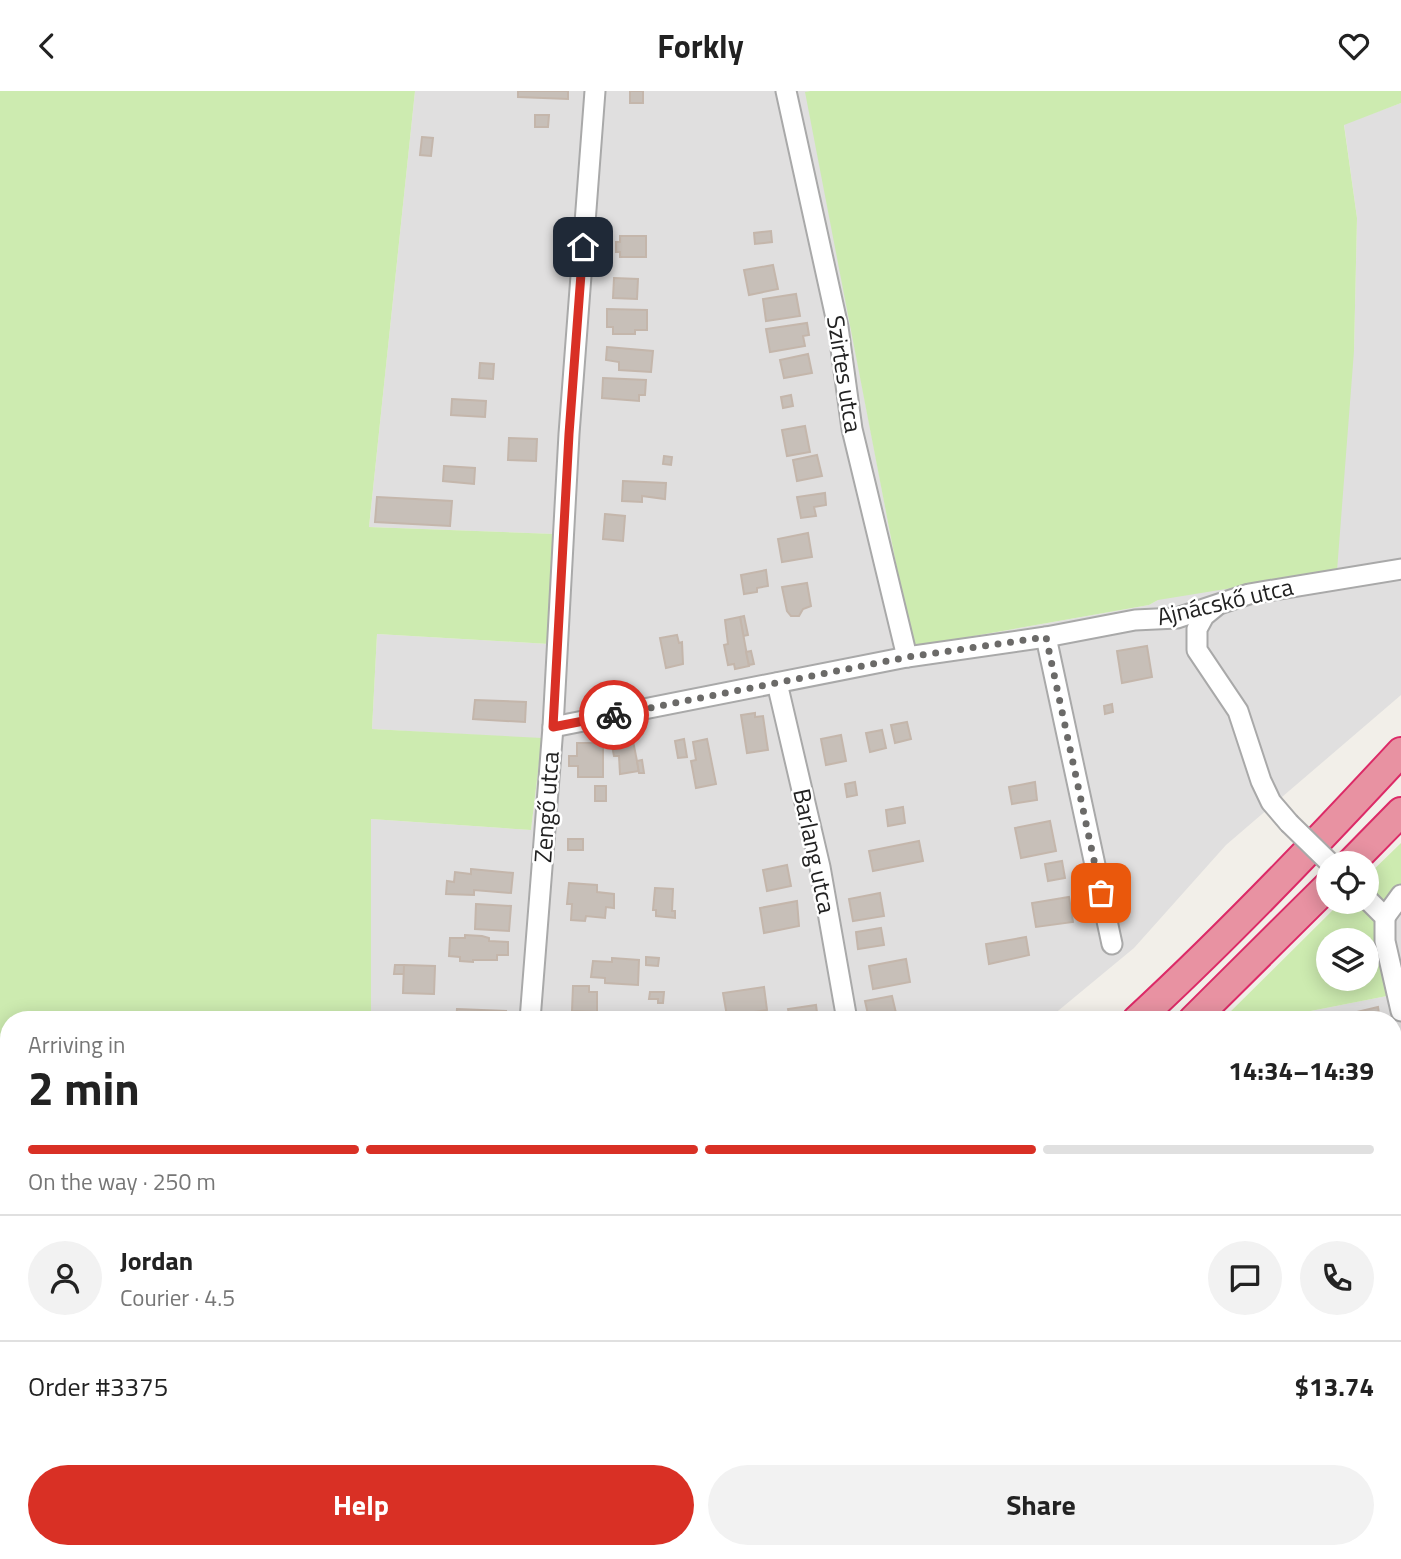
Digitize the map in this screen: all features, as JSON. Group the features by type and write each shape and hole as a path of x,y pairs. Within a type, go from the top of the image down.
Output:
{"highway":[{"path":"1146,1011 1235,925 1401,752"},
{"path":"1363,851 1401,812"},
{"path":"1202,1011 1316,898"}],"street":[{"name":"Zengő utca","path":"531,1011 553,727 569,434 595,91"},
{"name":"Szirtes utca","path":"786,91 838,327 852,429 908,657"},
{"name":"Ajnácskő utca","path":"553,727 908,657 1046,637 1135,620 1177,618 1249,594 1401,569"},
{"path":"1197,650 1197,629 1204,616 1215,607"},
{"path":"1155,620 1173,627 1197,650 1238,711 1261,781 1271,802 1318,851"},
{"path":"1046,637 1112,944"},
{"name":"Barlang utca","path":"777,683 820,867 844,1011"},
{"path":"1401,895 1385,917 1387,950 1401,1011"},
{"path":"1379,911 1385,917"}],"shaded area":[{"path":"415,91 810,91 806,92 912,647 1149,605 1158,600 1354,351 1357,218 1344,124 1401,103 1401,695 1226,845 1134,948 1058,1011 371,1011 371,819 531,830 542,739 372,729 377,634 549,644 554,534 369,527"},
{"path":"1401,906 1401,1011 1311,1011 1387,996 1384,982 1395,915"}],"green space":[{"path":"0,91 415,91 369,527 555,534 549,644 377,634 372,729 542,738 531,830 371,819 371,1011 0,1011"},
{"path":"1401,91 1401,103 1344,125 1357,218 1354,351 1337,571 1158,600 1149,605 912,647 805,92"},
{"path":"1401,843 1401,906 1395,915 1390,938 1384,982 1387,996 1311,1011 1231,1011 1329,914 1379,914 1379,864"}],"building":[{"path":"518,91 568,91 568,99 518,97"},
{"path":"630,91 643,91 643,103 630,103"},
{"path":"535,115 549,115 548,127 535,127"},
{"path":"422,137 433,138 431,156 420,155"},
{"path":"771,231 772,242 755,244 754,233"},
{"path":"620,236 646,236 646,257 620,257 620,252 616,252 616,242 620,242"},
{"path":"773,265 778,289 749,295 744,270"},
{"path":"614,278 638,279 637,299 613,298"},
{"path":"796,294 800,316 766,321 763,299"},
{"path":"607,309 647,310 647,330 635,330 635,334 613,334 613,327 607,327"},
{"path":"807,323 809,335 803,336 805,346 770,352 766,329"},
{"path":"607,347 653,351 651,372 619,370 619,362 606,360"},
{"path":"808,354 812,373 784,378 780,360"},
{"path":"480,363 494,364 493,379 479,378"},
{"path":"603,378 646,380 645,395 639,395 639,401 602,398"},
{"path":"791,395 793,406 783,408 781,397"},
{"path":"452,399 486,401 485,417 451,415"},
{"path":"805,426 810,452 787,456 782,430"},
{"path":"509,438 537,439 536,461 508,460"},
{"path":"817,455 822,476 797,481 793,460"},
{"path":"664,456 672,457 671,465 663,464"},
{"path":"444,466 475,468 474,484 443,481"},
{"path":"623,481 666,483 665,499 642,496 642,502 622,501"},
{"path":"825,493 826,505 814,507 816,516 801,518 797,497"},
{"path":"377,497 452,501 450,526 375,522"},
{"path":"605,514 625,516 623,541 603,539"},
{"path":"808,533 812,557 782,562 778,539"},
{"path":"766,570 768,586 757,588 757,592 744,594 741,575"},
{"path":"807,583 811,606 803,609 799,616 791,616 787,611 782,587"},
{"path":"744,616 748,635 743,636 740,617"},
{"path":"740,617 749,666 735,669 734,664 728,665 724,645 728,644 725,620"},
{"path":"677,635 679,643 682,642 683,664 666,668 660,638"},
{"path":"1147,646 1152,677 1122,683 1117,651"},
{"path":"751,651 754,664 749,665 746,652"},
{"path":"475,700 526,702 525,722 473,719"},
{"path":"1112,704 1113,712 1105,714 1104,706"},
{"path":"755,713 755,717 763,716 768,750 747,753 741,715"},
{"path":"907,722 911,739 895,743 891,725"},
{"path":"882,730 886,748 870,752 866,733"},
{"path":"841,735 846,761 826,765 821,739"},
{"path":"632,736 639,771 620,774 619,756 614,756 611,740"},
{"path":"684,739 687,757 678,758 675,741"},
{"path":"707,739 716,784 696,788 691,761 696,760 693,742"},
{"path":"577,743 603,743 603,777 578,777 578,766 569,766 569,756 577,756"},
{"path":"642,760 644,773 639,773 637,761"},
{"path":"855,782 857,795 847,797 845,784"},
{"path":"1035,782 1037,800 1012,804 1009,787"},
{"path":"595,786 606,786 606,801 595,801"},
{"path":"903,807 905,823 888,826 886,810"},
{"path":"1050,821 1056,851 1021,858 1015,828"},
{"path":"568,839 583,839 583,850 568,850"},
{"path":"919,841 923,861 873,871 869,851"},
{"path":"1062,861 1065,878 1048,881 1045,864"},
{"path":"787,865 791,886 767,891 763,870"},
{"path":"471,869 513,873 511,893 474,890 474,895 446,894 447,881 454,882 455,872 471,874"},
{"path":"569,883 597,885 597,892 614,894 614,908 606,907 605,918 586,916 585,921 571,920 572,904 567,904"},
{"path":"655,888 673,889 672,911 675,911 675,918 656,916 656,910 653,910"},
{"path":"880,893 884,916 853,921 849,899"},
{"path":"1069,897 1073,922 1036,927 1032,903"},
{"path":"797,901 799,926 764,933 760,908"},
{"path":"476,904 511,906 509,931 475,929"},
{"path":"881,928 884,945 858,949 856,932"},
{"path":"465,935 508,942 508,955 497,955 497,960 473,962 460,961 460,957 449,956 450,938 465,938"},
{"path":"1026,937 1029,955 989,964 986,944"},
{"path":"646,957 659,958 658,966 646,965"},
{"path":"612,958 639,960 638,985 605,983 605,978 591,977 593,961 612,962"},
{"path":"906,959 910,982 873,989 869,966"},
{"path":"395,965 404,965 404,974 394,974"},
{"path":"404,965 435,966 434,994 403,993"},
{"path":"573,986 589,986 589,992 597,992 597,1011 572,1011"},
{"path":"764,987 767,1010 726,1011 723,993"},
{"path":"650,992 664,992 663,1003 658,1003 658,999 649,999"},
{"path":"892,996 896,1011 867,1011 865,1001"},
{"path":"816,1005 817,1011 788,1011"},
{"path":"1378,1007 1379,1011 1361,1011"},
{"path":"457,1009 506,1011 457,1011"}],"way so far":[{"path":"614,715 908,657 1046,637 1101,893"}],"route":[{"path":"583,247 569,434 553,727 614,715"}]}
